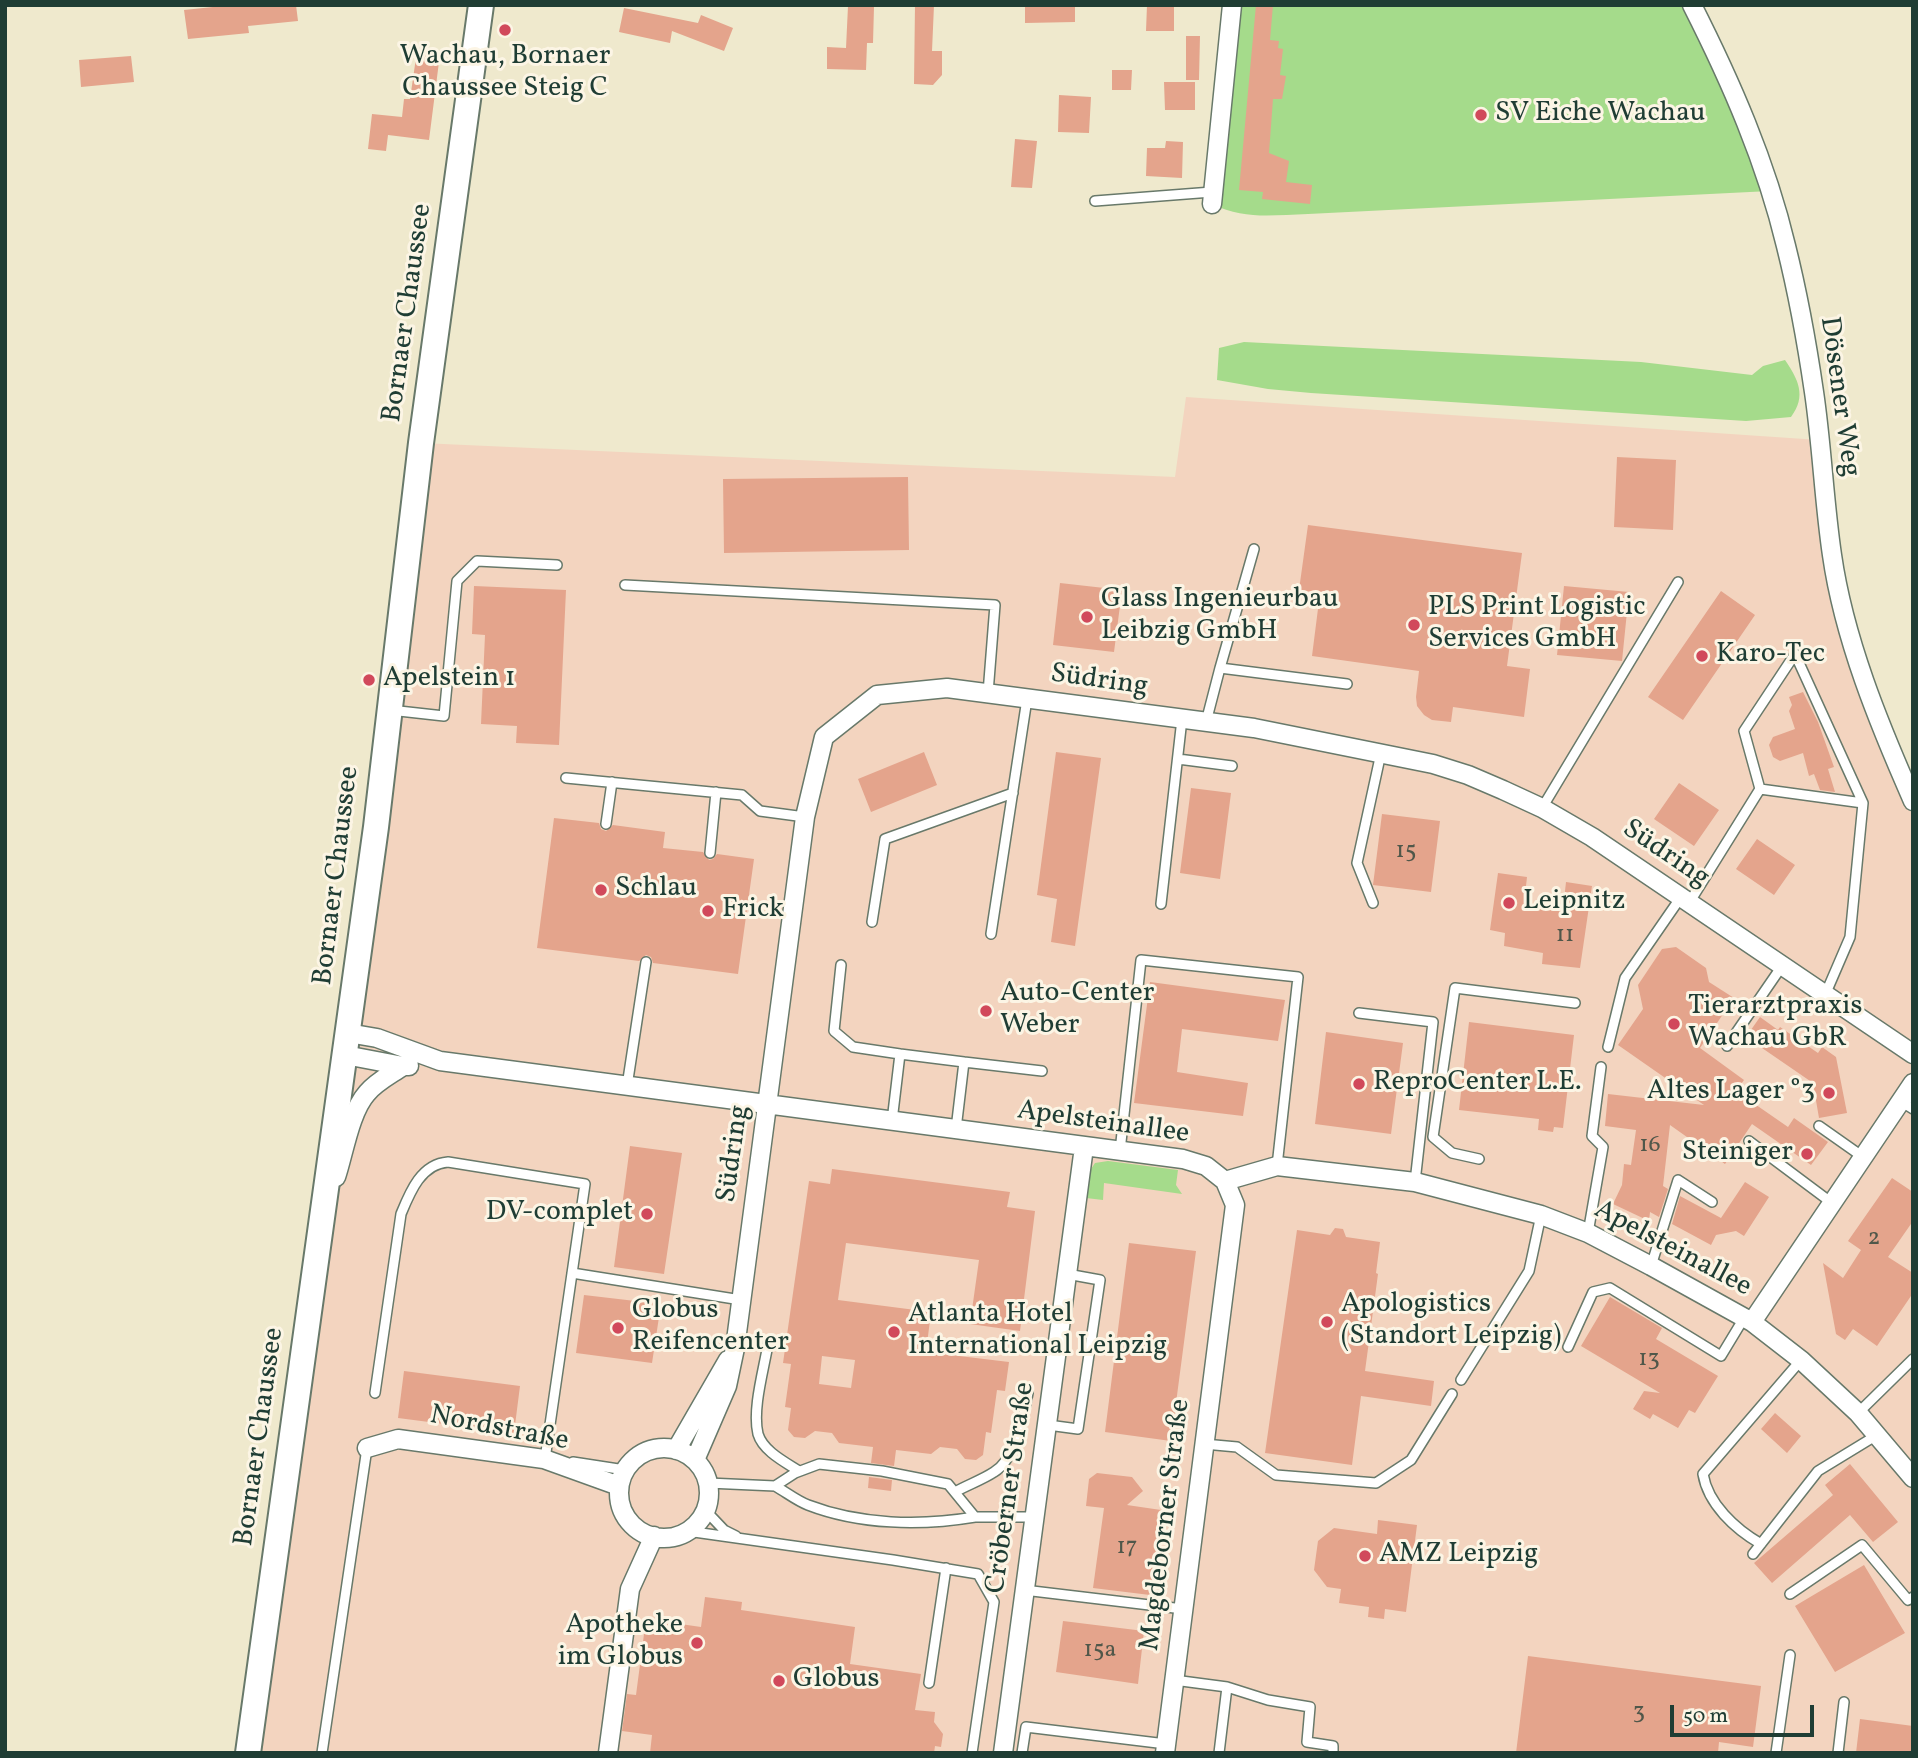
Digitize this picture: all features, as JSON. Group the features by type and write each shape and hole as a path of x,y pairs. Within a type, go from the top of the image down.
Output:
{"main road":[{"name":"Bornaer Chaussee","path":"248,1753 376,828 423,430 481,5"}],"street":[{"path":"1212,198 1232,5"},
{"name":"Dösener Weg","path":"1692,5 1716,51 1757,149 1787,247 1814,392 1832,556 1844,616 1887,742 1913,801"},
{"name":"Südring","path":"695,1460 727,1386 735,1348 805,817 824,737 877,695 947,688 1254,728 1381,752 1468,775 1542,808 1592,837 1913,1054"},
{"name":"Apelsteinallee","path":"346,1044 377,1038 440,1061 1183,1159 1206,1166 1225,1181 1278,1166 1415,1182 1541,1215 1588,1233 1748,1320 1801,1360 1858,1413 1913,1478"},
{"name":"Apelsteinallee","path":"346,1044 403,1066"},
{"name":"Apelsteinallee","path":"320,1224 358,1107 366,1094 378,1082 403,1066 440,1061"},
{"path":"1748,1320 1863,1157 1907,1105 1913,1083"},
{"name":"Cröberner Straße","path":"1003,1753 1084,1147"},
{"name":"Magdeborner Straße","path":"1165,1748 1235,1205 1225,1181"},
{"name":"Südring","path":"676,1450 735,1348"},
{"name":"Nordstraße","path":"368,1448 398,1438 544,1459 622,1478"},
{"path":"664,1448 676,1450 695,1460 703,1470 709,1492 701,1518 687,1531 677,1535 654,1536 641,1531 625,1515 619,1497 622,1478 641,1454 664,1448"},
{"path":"608,1753 630,1589 654,1536"}],"lane":[{"path":"1095,201 1212,198"},
{"path":"1206,722 1254,549"},
{"path":"389,710 444,716 457,580 477,561 557,565"},
{"path":"1542,808 1678,582"},
{"path":"625,585 995,605 988,693"},
{"path":"1608,1047 1625,978 1685,900 1760,789 1744,731 1795,654 1863,803 1850,937 1825,995"},
{"path":"1220,667 1347,684"},
{"path":"991,934 1027,699"},
{"path":"1161,905 1182,719"},
{"path":"1373,903 1357,863 1381,752"},
{"path":"1178,759 1232,766"},
{"path":"566,778 742,794 760,811 805,817"},
{"path":"606,824 612,782"},
{"path":"1760,789 1863,803"},
{"path":"710,853 716,792"},
{"path":"872,922 885,839 1013,793"},
{"path":"1121,1151 1141,960 1298,977 1278,1166"},
{"path":"627,1086 646,962"},
{"path":"842,965 834,1031 853,1047 1042,1071"},
{"path":"1727,1046 1782,966"},
{"path":"1479,1159 1452,1153 1433,1137 1455,988 1575,1003"},
{"path":"1359,1013 1433,1022 1415,1182"},
{"path":"892,1121 900,1054"},
{"path":"956,1129 964,1062"},
{"path":"1588,1233 1602,1147 1592,1136 1601,1067"},
{"path":"1819,1126 1863,1157"},
{"path":"1749,1141 1832,1203"},
{"path":"376,1393 401,1214 411,1191 435,1163 448,1162 585,1184 544,1459"},
{"path":"1651,1266 1678,1180 1712,1202"},
{"path":"1461,1380 1529,1271 1541,1215"},
{"path":"572,1273 741,1300"},
{"path":"1048,1425 1078,1429 1100,1280 1067,1274"},
{"path":"1568,1347 1593,1292 1610,1289 1721,1356 1748,1320"},
{"path":"768,1344 758,1407 758,1435 774,1454 799,1471"},
{"path":"1858,1413 1913,1359"},
{"path":"1761,1544 1745,1535 1724,1514 1705,1489 1703,1474 1801,1360"},
{"path":"955,1492 997,1471 1015,1443 1028,1393"},
{"path":"1204,1444 1237,1447 1276,1475 1377,1483 1411,1460 1452,1394"},
{"path":"1753,1554 1818,1471 1877,1435"},
{"path":"321,1753 368,1448"},
{"path":"775,1486 799,1471 819,1464 882,1471 948,1484 975,1517"},
{"path":"708,1483 775,1486 807,1505 912,1524 975,1517 1036,1517"},
{"path":"705,1510 724,1530 741,1539"},
{"path":"687,1531 978,1574 994,1602 972,1753"},
{"path":"1790,1594 1862,1545 1908,1600 1913,1597"},
{"path":"929,1683 946,1568"},
{"path":"1024,1590 1183,1609"},
{"path":"1776,1753 1790,1655"},
{"path":"1174,1680 1227,1687 1268,1700 1310,1707 1307,1742 1334,1746 1333,1753"},
{"path":"1219,1753 1227,1687"},
{"path":"1838,1753 1844,1702"},
{"path":"1022,1753 1026,1727 1165,1748"}],"shaded area":[{"path":"1186,397 1819,440 1832,556 1913,801 1913,1753 248,1753 421,443 1175,477"}],"green space":[{"name":"SV Eiche Wachau","path":"1232,5 1692,5 1770,191 1282,215 1247,214 1224,209 1212,204"},
{"path":"1244,342 1641,362 1752,375 1763,366 1785,360 1797,381 1800,395 1791,417 1746,421 1311,393 1217,380 1219,348"},
{"path":"1108,1161 1178,1170 1176,1185 1182,1194 1104,1183 1103,1200 1086,1198 1091,1169 1095,1163"}],"building":[{"path":"232,5 296,5 298,21 248,26 249,33 188,39 184,10"},
{"path":"915,5 934,5 932,51 942,51 942,75 933,85 914,84"},
{"path":"1025,5 1075,5 1075,22 1025,23"},
{"path":"1147,5 1174,5 1174,31 1146,31"},
{"path":"1256,5 1273,5 1270,40 1279,41 1278,48 1283,49 1280,75 1286,76 1282,99 1273,99 1269,153 1289,161 1286,182 1312,185 1310,204 1262,199 1263,192 1239,190"},
{"path":"848,6 874,7 873,43 867,43 866,70 827,69 827,47 846,48"},
{"path":"624,8 698,23 701,15 733,28 724,51 672,31 670,43 619,32"},
{"path":"1186,36 1200,36 1199,80 1186,80"},
{"path":"417,51 440,54 429,140 388,135 386,151 368,149 372,114 402,117 404,99 410,99"},
{"path":"131,56 134,82 81,87 79,60"},
{"path":"1112,70 1132,70 1131,90 1112,90"},
{"path":"1164,82 1195,82 1195,110 1165,110"},
{"path":"1059,95 1091,97 1089,133 1058,132"},
{"path":"1015,139 1037,141 1032,188 1011,187"},
{"path":"1166,141 1183,142 1182,178 1146,176 1147,148 1165,148"},
{"path":"1617,457 1676,460 1673,530 1614,527"},
{"path":"908,477 909,550 724,553 723,479"},
{"name":"PLS Print Logistic Services GmbH","path":"1308,525 1522,553 1507,666 1530,669 1524,717 1453,707 1451,722 1432,720 1417,706 1419,671 1312,656 1320,593 1299,590"},
{"name":"Glass Ingenieurbau Leibzig GmbH","path":"1060,583 1122,590 1114,652 1053,645"},
{"path":"474,586 566,590 559,745 516,743 517,726 481,724 485,635 472,634"},
{"path":"1564,586 1629,592 1622,661 1557,655"},
{"name":"Karo-Tec","path":"1721,591 1755,615 1683,720 1648,697"},
{"path":"1803,692 1818,722 1834,767 1828,769 1835,792 1820,790 1814,774 1809,776 1803,753 1780,761 1773,757 1769,745 1773,737 1795,729 1789,711 1792,705 1789,697"},
{"path":"924,752 937,785 871,812 858,779"},
{"path":"1056,752 1101,758 1075,946 1051,942 1057,899 1037,895"},
{"path":"1679,783 1719,810 1694,846 1654,819"},
{"path":"1191,788 1231,793 1220,879 1180,873"},
{"path":"1382,814 1440,821 1431,892 1373,885"},
{"path":"554,818 599,823 601,829 606,831 613,825 665,832 663,848 703,852 709,860 717,854 754,859 738,974 653,963 651,957 646,955 639,961 537,948"},
{"path":"1757,839 1795,865 1774,895 1736,869"},
{"path":"1498,873 1527,877 1524,904 1563,909 1566,882 1592,886 1580,968 1542,964 1543,953 1504,946 1505,933 1490,930"},
{"path":"1676,947 1706,968 1709,982 1734,998 1700,1048 1744,1080 1736,1091 1788,1127 1794,1118 1828,1142 1811,1165 1752,1124 1725,1164 1670,1125 1663,1186 1668,1189 1659,1217 1650,1212 1649,1221 1613,1204 1622,1185 1624,1164 1631,1165 1636,1130 1605,1126 1608,1094 1704,1105 1618,1045 1643,1009 1638,985 1662,949"},
{"path":"1150,982 1285,1000 1278,1041 1182,1029 1177,1072 1248,1083 1243,1116 1134,1103"},
{"path":"1760,1017 1818,1053 1822,1047 1836,1057 1847,1113 1819,1118 1813,1083 1746,1037"},
{"path":"1469,1022 1574,1035 1563,1128 1554,1127 1553,1132 1538,1130 1539,1119 1459,1110"},
{"name":"ReproCenter L.E.","path":"1326,1032 1403,1043 1391,1134 1315,1124"},
{"name":"DV-complet","path":"630,1146 682,1153 664,1274 614,1267"},
{"path":"832,1169 1010,1192 1007,1207 1035,1211 1020,1331 970,1324 979,1260 846,1243 838,1300 931,1312 926,1352 1009,1362 1005,1391 997,1390 991,1433 986,1432 983,1455 976,1460 965,1459 957,1449 940,1447 931,1454 896,1450 894,1466 871,1463 873,1447 839,1443 832,1433 815,1431 805,1438 794,1437 788,1430 791,1408 785,1407 791,1364 783,1363 809,1181 830,1184","holes":["822,1356 855,1360 851,1388 819,1384"]},
{"path":"1892,1178 1913,1192 1913,1221 1888,1257 1913,1273 1913,1293 1877,1346 1853,1329 1845,1340 1836,1334 1823,1263 1843,1278 1861,1250 1848,1241"},
{"path":"1745,1182 1769,1197 1744,1236 1736,1231 1716,1235 1711,1245 1672,1224 1680,1196 1721,1218"},
{"name":"Apologistics (Standort Leipzig)","path":"1335,1228 1343,1229 1346,1237 1380,1242 1365,1371 1434,1381 1431,1406 1361,1396 1352,1465 1265,1453 1297,1230 1330,1235"},
{"path":"1129,1243 1196,1251 1171,1441 1105,1432"},
{"name":"Globus Reifencenter","path":"584,1295 661,1304 652,1363 576,1353"},
{"name":"Apologistics (Standort Leipzig)","path":"1610,1297 1662,1328 1656,1339 1718,1376 1695,1413 1689,1410 1678,1428 1653,1414 1650,1419 1633,1409 1644,1391 1660,1393 1581,1346"},
{"path":"404,1371 520,1386 514,1433 398,1418"},
{"path":"1775,1413 1801,1436 1787,1453 1761,1429"},
{"path":"1850,1464 1898,1522 1873,1542 1850,1515 1772,1583 1754,1563 1833,1495 1825,1485"},
{"path":"1097,1473 1132,1477 1143,1491 1127,1505 1161,1510 1150,1595 1093,1588 1104,1508 1086,1506 1089,1479"},
{"path":"869,1477 892,1480 891,1491 868,1488"},
{"name":"AMZ Leipzig","path":"1378,1520 1417,1525 1406,1612 1385,1609 1384,1619 1368,1617 1369,1607 1339,1603 1341,1589 1327,1587 1314,1570 1318,1541 1334,1528 1377,1534"},
{"path":"1864,1565 1905,1633 1835,1672 1795,1606"},
{"name":"Globus","path":"705,1597 742,1602 741,1610 855,1627 850,1664 921,1674 915,1710 935,1712 934,1722 943,1734 941,1747 935,1746 934,1753 650,1753 652,1735 622,1731 627,1694 636,1695 646,1619 701,1627"},
{"path":"1063,1621 1144,1631 1138,1684 1056,1672"},
{"path":"1528,1656 1761,1686 1753,1747 1719,1742 1718,1753 1516,1753"},
{"path":"1860,1719 1913,1726 1913,1753 1856,1753"}],"place":[{"name":"Wachau, Bornaer Chaussee Steig C","path":"505,30"},
{"name":"SV Eiche Wachau","path":"1481,115"},
{"name":"Glass Ingenieurbau Leibzig GmbH","path":"1087,617"},
{"name":"PLS Print Logistic Services GmbH","path":"1414,625"},
{"name":"Karo-Tec","path":"1702,656"},
{"name":"Apelstein 1","path":"369,680"},
{"name":"Schlau","path":"601,890"},
{"name":"Leipnitz","path":"1509,903"},
{"name":"Frick","path":"708,911"},
{"name":"Auto-Center Weber","path":"986,1011"},
{"name":"Tierarztpraxis Wachau GbR","path":"1674,1024"},
{"name":"ReproCenter L.E.","path":"1359,1084"},
{"name":"Altes Lager °3","path":"1829,1093"},
{"name":"Steiniger","path":"1807,1154"},
{"name":"DV-complet","path":"647,1214"},
{"name":"Apologistics (Standort Leipzig)","path":"1327,1322"},
{"name":"Globus Reifencenter","path":"618,1328"},
{"name":"Atlanta Hotel International Leipzig","path":"894,1332"},
{"name":"AMZ Leipzig","path":"1365,1556"},
{"name":"Apotheke im Globus","path":"697,1643"},
{"name":"Globus","path":"779,1681"}]}
